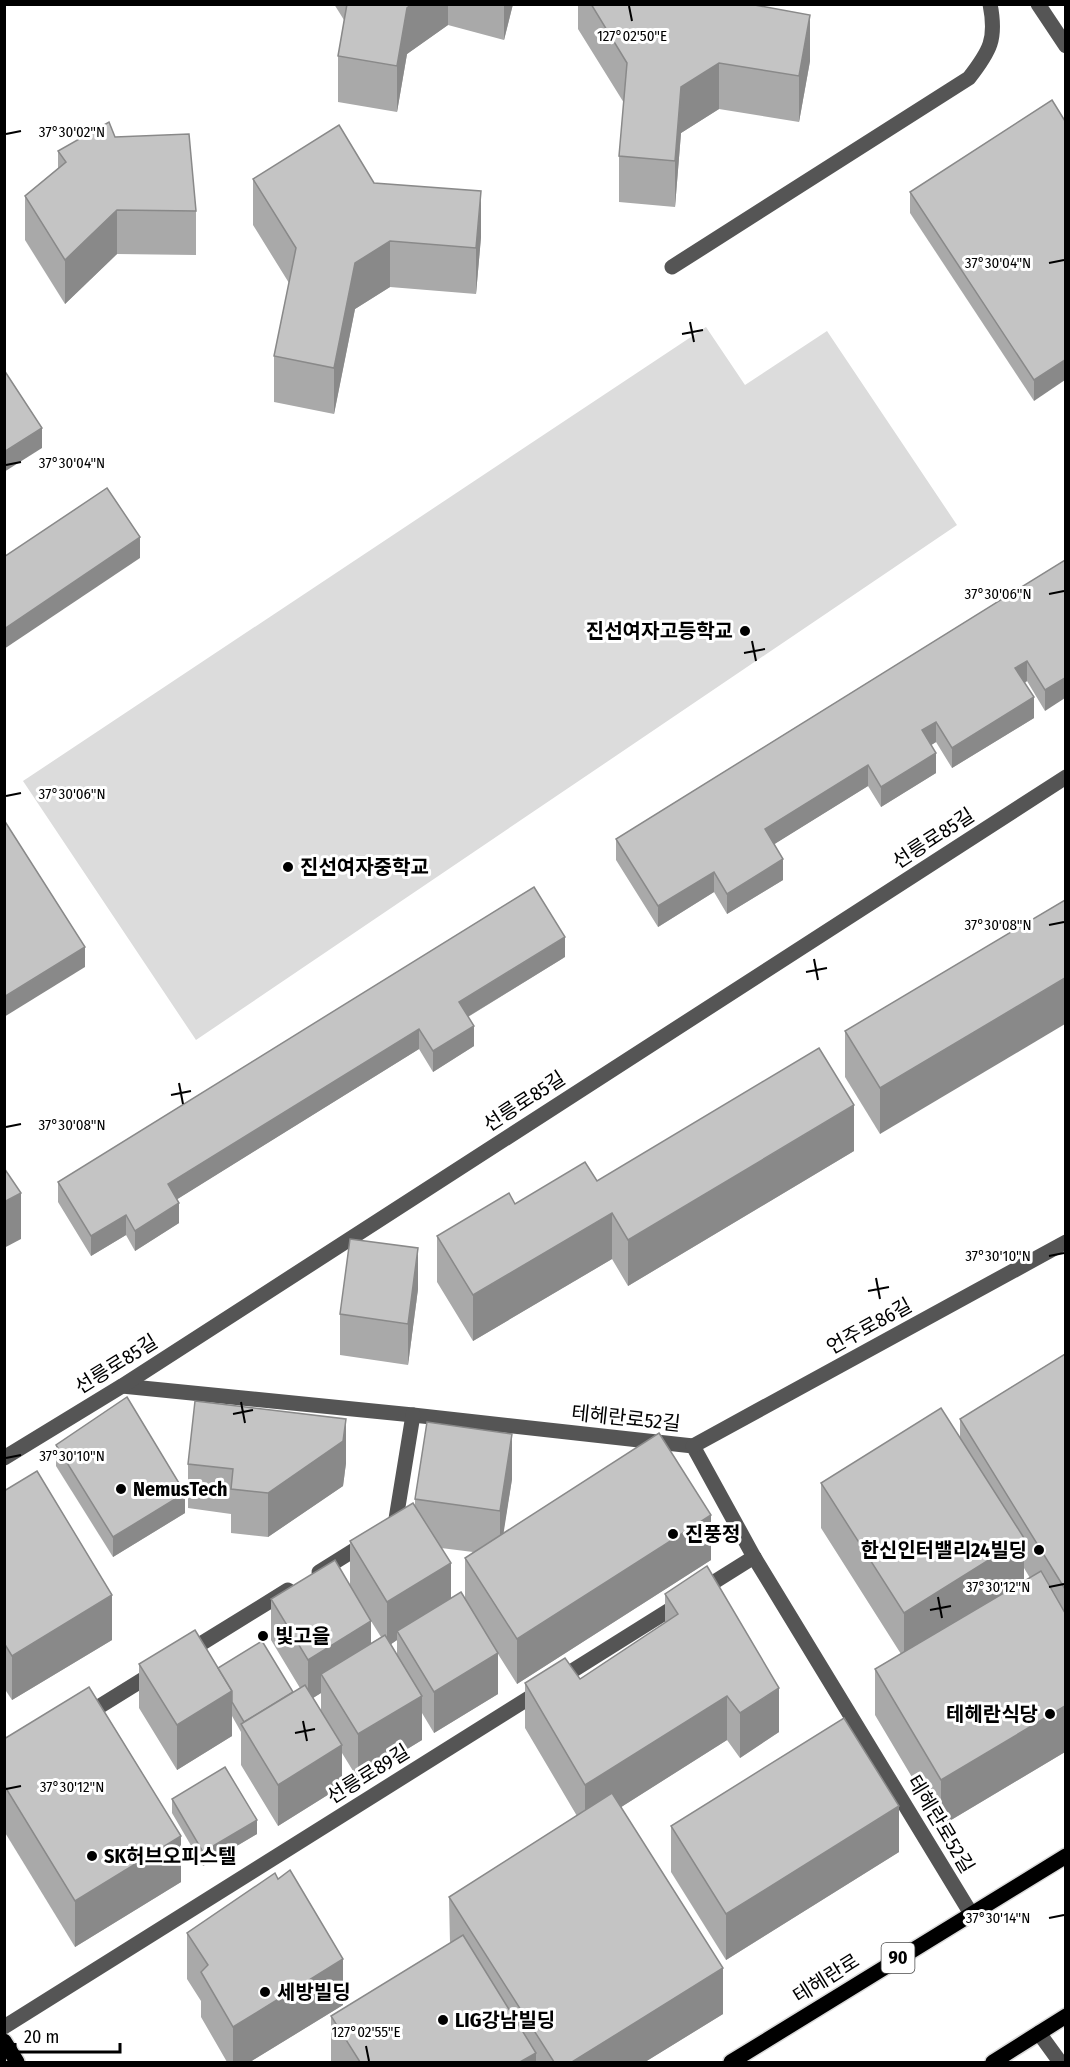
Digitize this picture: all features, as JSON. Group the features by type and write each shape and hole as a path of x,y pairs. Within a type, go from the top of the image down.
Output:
{"main road":[{"name":"테헤란로","path":"731,2062 970,1912 1065,1856"},
{"path":"993,2062 1065,2016"},
{"path":"4,2041 17,2062"}],"street":[{"path":"672,267 969,78 988,54 994,27 990,4"},
{"path":"1038,4 1065,45"},
{"name":"선릉로85길","path":"4,1458 122,1386 1065,777"},
{"name":"언주로86길","path":"693,1446 1065,1242"},
{"name":"테헤란로52길","path":"122,1386 413,1414 693,1446 754,1557 970,1912"},
{"path":"75,1722 395,1525 413,1414"},
{"name":"선릉로89길","path":"4,2027 754,1557"},
{"path":"1039,2033 1060,2062"}],"shaded area":[{"path":"706,327 745,385 827,331 957,525 196,1040 23,781"}],"building":[{"path":"347,4 412,4 407,8 397,66 338,56"},
{"path":"591,4 749,4 810,15 799,76 719,63 681,87 675,161 619,156 627,63"},
{"path":"1052,100 1065,121 1065,360 1034,380 910,192"},
{"path":"109,122 115,137 189,134 196,211 117,210 65,260 25,196 66,162 58,151"},
{"path":"339,125 374,183 481,191 476,248 390,241 355,263 334,368 274,356 296,248 253,179"},
{"path":"4,370 42,428 4,452"},
{"path":"107,488 140,537 4,629 4,557"},
{"path":"1065,560 1065,678 1045,690 1027,661 1015,668 1034,697 952,748 936,722 922,730 936,753 881,787 868,765 765,829 783,859 727,894 714,872 658,906 616,839"},
{"path":"4,820 85,947 4,997"},
{"path":"534,887 565,937 459,1002 474,1026 433,1051 419,1029 168,1184 179,1203 135,1231 126,1215 91,1236 58,1182"},
{"path":"1065,900 1065,978 880,1088 845,1031"},
{"path":"819,1048 854,1105 628,1240 612,1213 473,1295 437,1236 509,1193 515,1204 585,1162 597,1181"},
{"path":"4,1168 21,1193 4,1202"},
{"path":"350,1239 418,1248 408,1324 340,1314"},
{"name":"한신인터밸리24빌딩","path":"1065,1354 1065,1589 960,1419"},
{"name":"NemusTech","path":"127,1397 185,1493 113,1537 56,1445"},
{"path":"195,1401 346,1419 343,1441 268,1493 231,1489 233,1469 188,1464"},
{"path":"941,1408 1024,1538 904,1613 821,1483"},
{"path":"427,1422 512,1434 500,1511 415,1499"},
{"path":"659,1433 711,1515 517,1639 465,1558"},
{"path":"37,1471 112,1595 12,1656 4,1643 4,1491"},
{"path":"413,1503 451,1563 387,1602 350,1541"},
{"path":"335,1560 371,1621 308,1660 271,1599"},
{"path":"707,1566 779,1688 740,1713 727,1696 585,1785 525,1683 565,1658 580,1679 678,1614 665,1594"},
{"path":"1041,1571 1065,1613 1065,1706 941,1780 875,1669"},
{"path":"461,1592 498,1653 434,1692 397,1631"},
{"path":"195,1630 232,1691 177,1725 139,1664"},
{"path":"385,1635 422,1696 358,1734 321,1674"},
{"path":"262,1641 293,1692 244,1722 232,1702 232,1691 218,1668"},
{"path":"305,1685 342,1745 278,1785 241,1724"},
{"name":"SK허브오피스텔","path":"89,1687 181,1836 75,1901 4,1785 4,1739"},
{"path":"844,1718 899,1806 726,1914 671,1826"},
{"path":"225,1767 257,1820 203,1852 172,1799"},
{"path":"612,1793 723,1968 572,2062 554,2062 449,1897"},
{"path":"290,1870 343,1959 233,2027 201,1972 208,1965 187,1933 275,1873 278,1879"},
{"path":"463,1935 536,2053 520,2062 360,2062 331,2016"}],"place":[{"name":"진선여자고등학교","path":"745,631"},
{"name":"진선여자중학교","path":"288,867"},
{"name":"NemusTech","path":"121,1489"},
{"name":"진풍정","path":"673,1534"},
{"name":"한신인터밸리24빌딩","path":"1039,1550"},
{"name":"빛고을","path":"263,1636"},
{"name":"테헤란식당","path":"1050,1714"},
{"name":"SK허브오피스텔","path":"92,1856"},
{"name":"세방빌딩","path":"265,1992"},
{"name":"LIG강남빌딩","path":"443,2020"}]}
